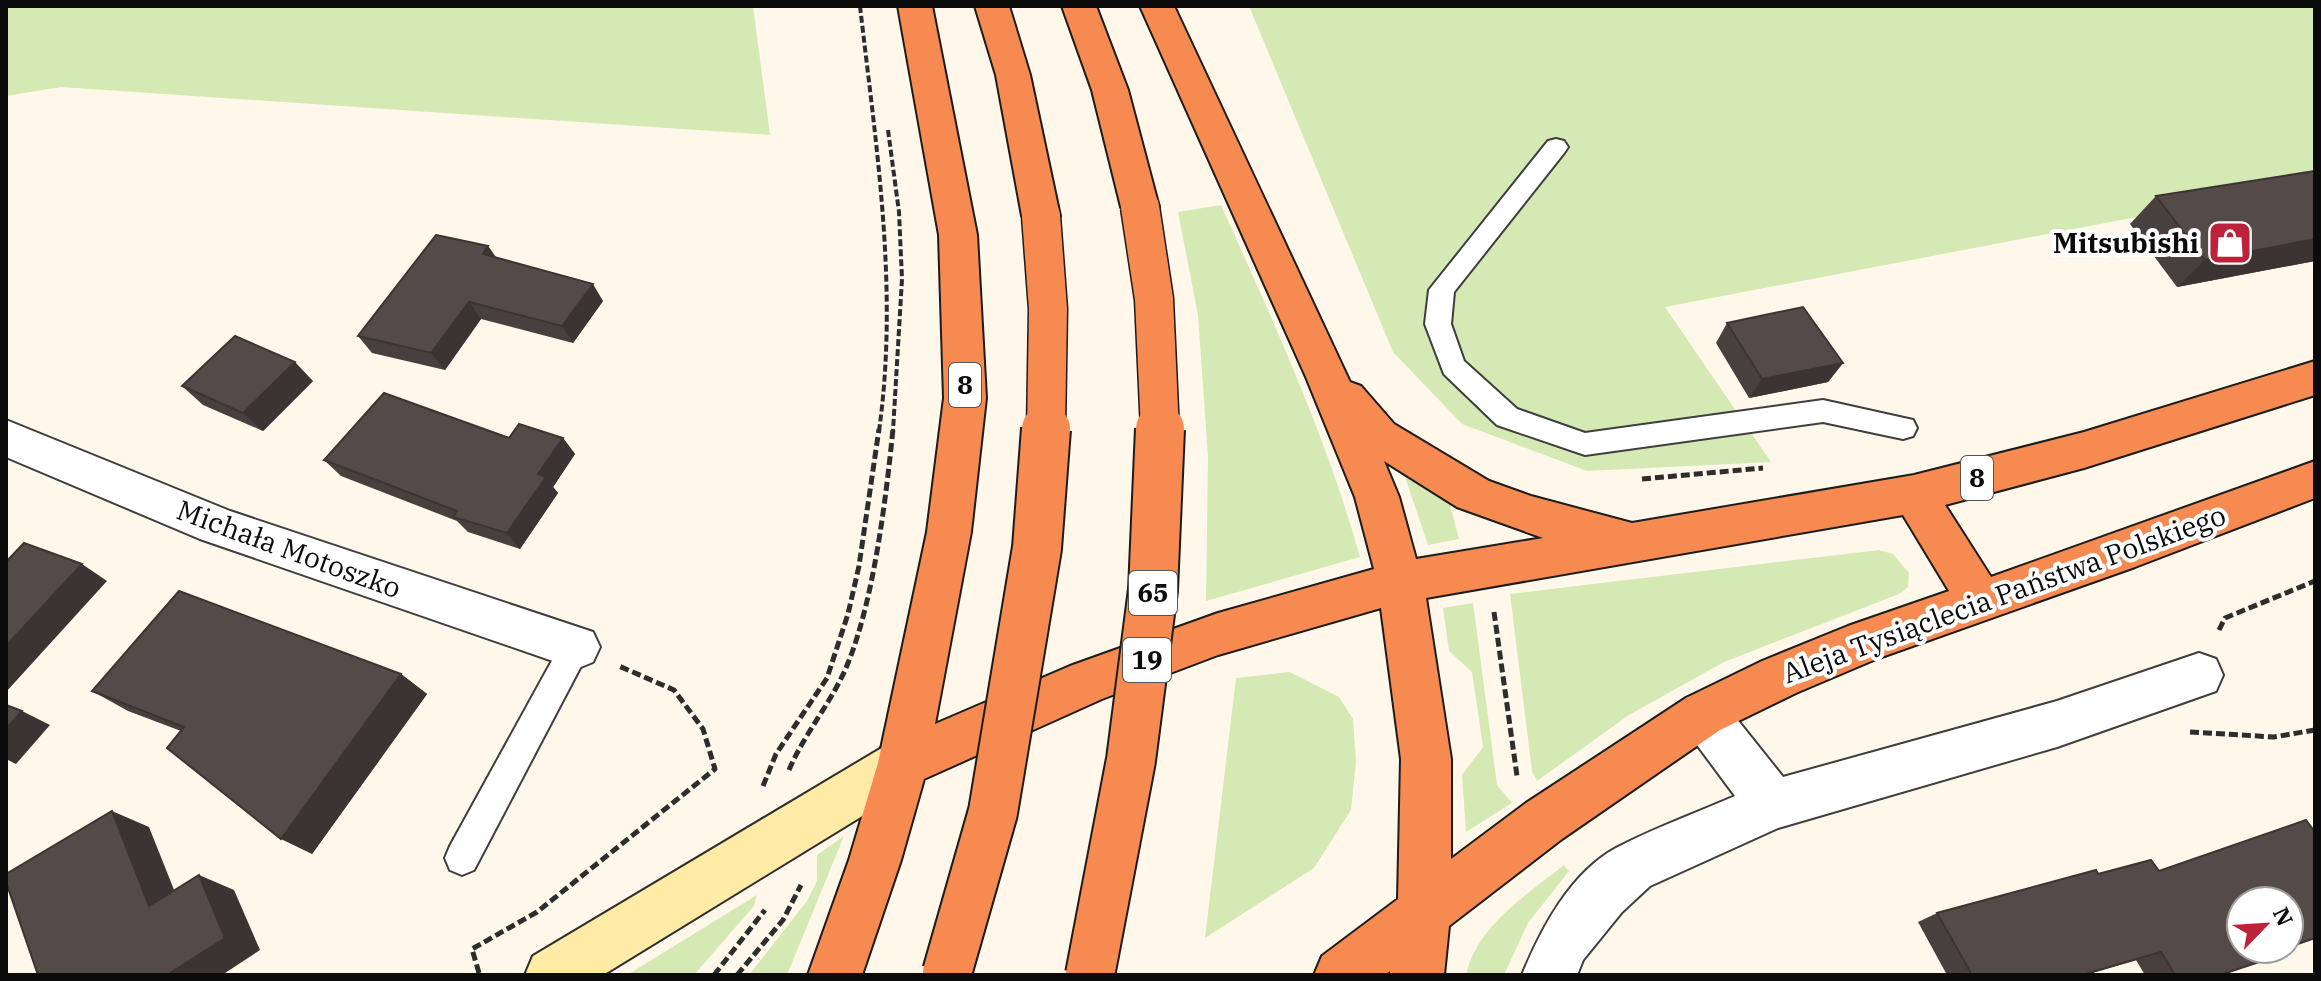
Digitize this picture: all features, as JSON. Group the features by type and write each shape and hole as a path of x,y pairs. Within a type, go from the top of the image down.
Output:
{"highway":[{"name":"8","path":"835,975 875,860 903,763 949,532 965,398 958,235 915,6"},
{"path":"947,974 993,812 1037,548 1048,401 1048,309 1041,216 1013,75 992,6"},
{"name":"65","path":"1079,6 1110,90 1140,207 1154,299 1161,442 1153,590 1131,760 1090,975"},
{"name":"8","path":"1157,6 1327,377 1379,436 1473,494 1529,515 1631,541 1914,494 2084,450 2315,378"},
{"path":"1327,377 1377,497 1400,582 1426,759 1424,913 1417,975"},
{"name":"Aleja Tysiąclecia Państwa Polskiego","path":"1341,975 1544,821 1703,714 1779,677 1865,641 1981,602 2315,479"},
{"path":"1914,494 1981,602"},
{"name":"19","path":"903,763 1101,676 1232,630 1400,582 1631,541"}],"main road":[{"path":"552,975 903,763"}],"street":[{"name":"Michała Motoszko","path":"6,438 97,480 397,588 576,647"},
{"path":"1549,975 1564,941 1603,893 1632,868 1773,805 2057,724 2199,675"},
{"path":"1703,714 1773,805"}],"lane":[{"path":"1556,147 1442,290 1438,324 1453,367 1507,417 1585,444 1823,411 1903,428"},
{"path":"462,858 576,647"}],"path":[{"path":"737,975 783,920 800,893 808,856 785,833 759,797 776,754 827,678 848,614 859,566 880,422 886,315 886,239 860,6"},
{"path":"714,975 758,922 779,885 788,773 797,748 841,682 852,655 869,581 894,417 902,280 901,234 887,121"},
{"path":"2199,675 2225,618 2315,581"},
{"path":"479,973 472,949 537,912 715,769 703,729 674,690 576,647"}],"green space":[{"path":"6,6 753,6 770,135 61,87 6,96"},
{"path":"1249,6 2315,6 2315,183 1665,307 1771,462 1587,471 1462,424 1393,352"},
{"path":"1221,205 1315,423 1360,557 1206,601 1208,457 1198,315 1178,212"},
{"path":"1405,477 1449,501 1459,539 1428,545"},
{"path":"1879,550 1893,554 1909,573 1908,587 1899,594 1724,662 1629,715 1537,781 1532,771 1510,594"},
{"path":"1473,603 1497,785 1512,803 1466,832 1462,775 1483,747 1472,672 1449,651 1443,608"},
{"path":"1290,672 1339,697 1353,719 1356,762 1351,810 1314,868 1205,938 1236,678"},
{"path":"844,836 787,975 749,975 807,901 817,881 817,855"},
{"path":"1564,865 1569,871 1528,923 1504,975 1466,975 1480,942 1492,927 1519,900"},
{"path":"757,895 754,906 694,975 627,975"}],"building":[{"path":"2315,171 2315,239 2205,260 2156,196"},
{"path":"436,235 488,246 483,254 593,284 562,326 469,302 431,353 358,336"},
{"path":"1803,307 1843,363 1762,379 1727,323"},
{"path":"235,336 295,362 243,413 182,386"},
{"path":"384,393 509,438 519,424 563,438 538,474 546,477 507,533 453,517 457,511 324,460"},
{"path":"24,543 82,564 6,646 6,562"},
{"path":"179,591 401,674 281,839 167,748 184,727 92,691"},
{"path":"6,705 22,711 6,729"},
{"path":"112,811 149,906 199,875 225,938 167,975 38,975 6,882 6,874"},
{"path":"2306,820 2315,832 2315,938 2305,941 2305,885 2225,885 2225,965 2250,965 2227,975 2175,975 2161,952 2082,975 1972,975 1937,913 2096,870 2098,874 2151,860 2159,871"}],"place":[{"name":"Mitsubishi","path":"2230,243"}]}
